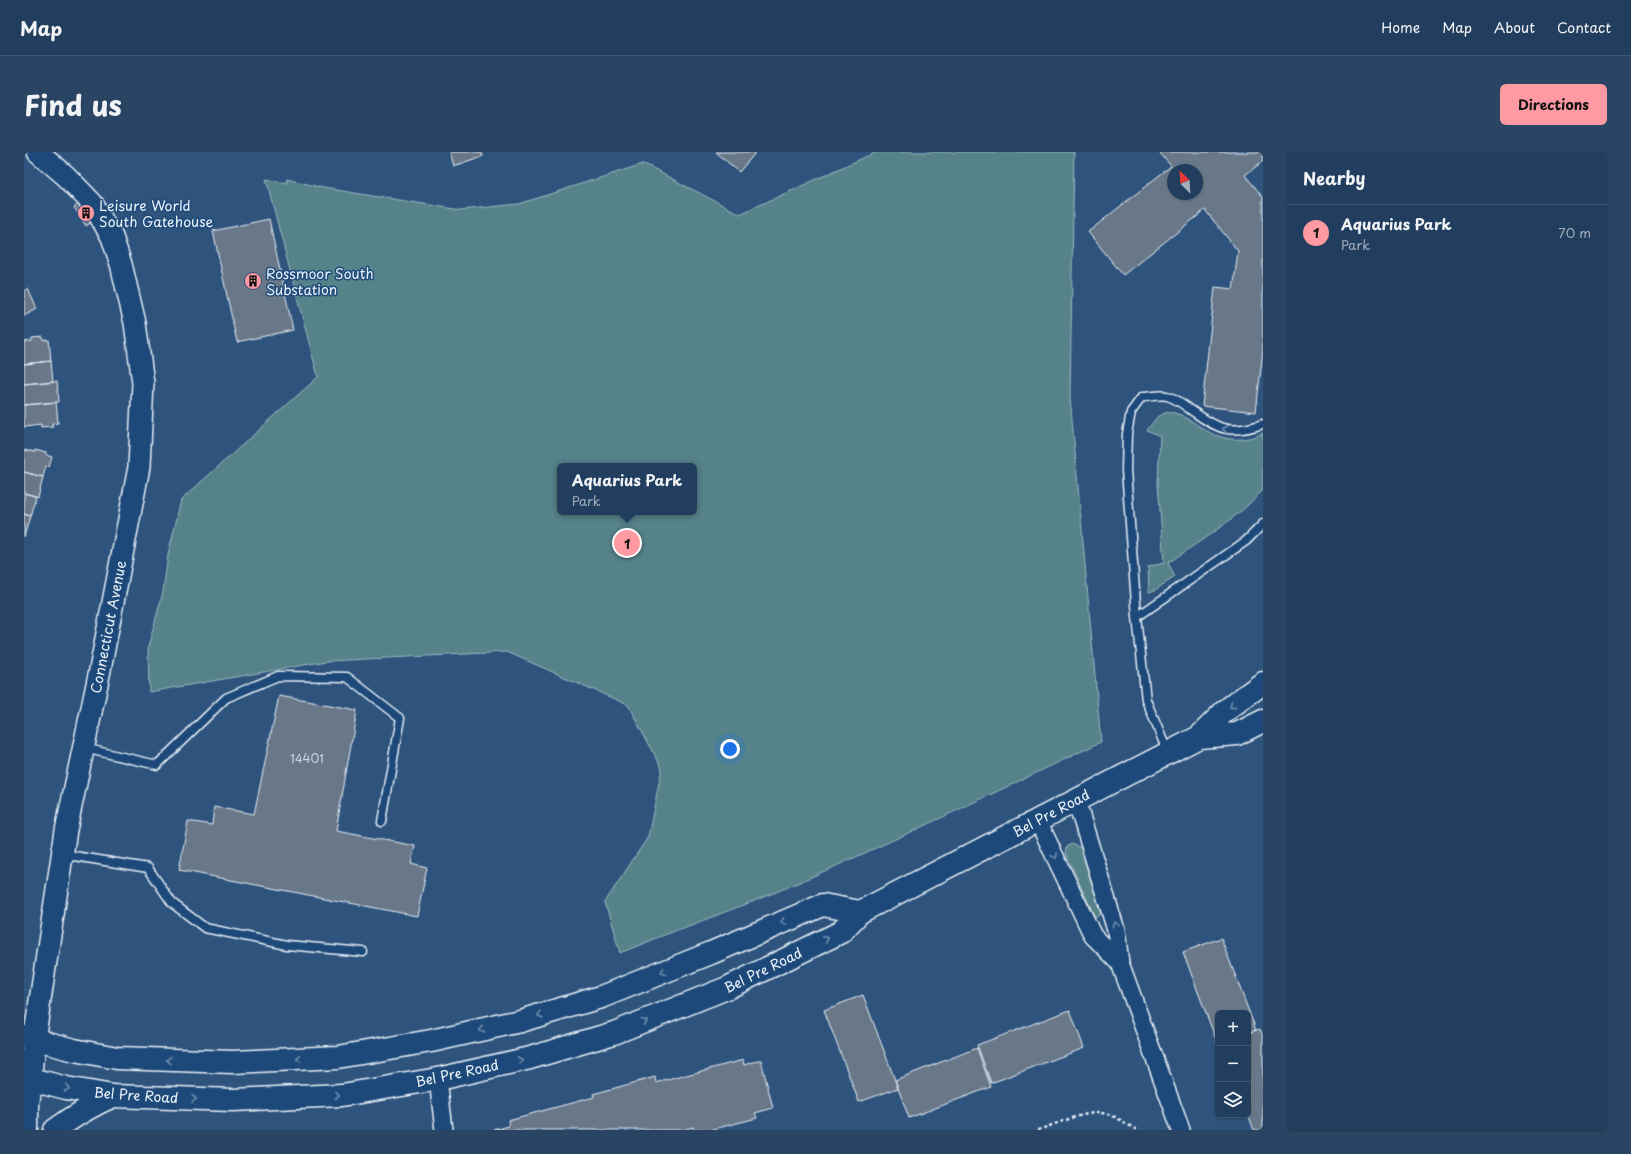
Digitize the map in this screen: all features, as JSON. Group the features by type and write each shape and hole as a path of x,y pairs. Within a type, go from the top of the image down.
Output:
{"main road":[{"name":"Bel Pre Road","path":"27,1077 66,1088 114,1096 233,1100 335,1095 438,1079 530,1058 621,1030 727,988 841,932 860,912 1199,737 1225,711 1263,683"},
{"name":"Bel Pre Road","path":"1199,737 1237,734 1263,721"},
{"path":"29,1039 74,1050 118,1058 233,1062 338,1057 431,1041 505,1025 601,997 711,953 823,905 860,912"},
{"name":"Connecticut Avenue","path":"27,1130 29,1039"},
{"path":"55,1130 75,1115 114,1096"}],"street":[{"name":"Connecticut Avenue","path":"29,1039 62,854 139,467 143,383 136,322 112,236 92,203 66,176 38,152"},
{"path":"1076,800 1116,930 1120,963 1181,1130"},
{"path":"1038,821 1093,936 1120,963"},
{"path":"438,1079 444,1130"}],"lane":[{"path":"1168,754 1146,700 1136,617 1126,470 1127,434 1131,412 1142,397 1166,395 1180,402 1205,420 1221,428 1233,431 1244,430 1263,424"},
{"path":"1136,617 1246,541 1263,524"},
{"path":"83,748 157,765 226,698 278,676 347,677 400,718 382,821"},
{"path":"62,854 148,868 172,903 205,928 287,945 363,952"}],"path":[{"path":"1038,1130 1090,1114 1102,1113 1114,1117 1137,1130"}],"green space":[{"path":"876,152 1074,152 1070,397 1101,742 826,871 744,905 620,953 605,902 648,837 662,768 628,705 507,652 327,661 149,692 148,647 163,592 168,555 181,500 318,377 266,179 288,183 287,179 323,188 461,210 519,204 643,164 740,214"},
{"path":"1168,412 1181,415 1214,435 1230,439 1246,439 1263,433 1263,490 1253,501 1230,520 1168,563 1175,577 1155,590 1149,592 1148,567 1164,563 1158,483 1160,436 1147,430 1158,416"},
{"path":"1072,844 1082,848 1101,914 1098,916 1095,917 1066,854 1067,847"}],"building":[{"path":"449,152 482,152 483,156 453,166"},
{"path":"716,152 756,152 739,172"},
{"path":"1159,152 1263,152 1263,161 1245,175 1263,197 1263,350 1256,412 1202,406 1215,287 1233,289 1238,251 1205,210 1123,275 1088,232 1167,169 1167,200 1203,200 1203,164 1169,164"},
{"name":"Leisure World South Gatehouse","path":"86,199 98,218 86,226 74,207"},
{"name":"Rossmoor South Substation","path":"269,219 293,330 237,342 213,231"},
{"path":"28,289 37,309 24,316 24,291"},
{"path":"43,337 43,340 49,340 51,361 24,364 24,342 32,341 32,338"},
{"path":"51,361 53,381 24,384 24,364"},
{"path":"57,381 59,402 24,405 24,384"},
{"path":"56,402 58,423 52,424 53,427 41,428 41,425 24,427 24,405"},
{"path":"24,450 35,452 35,450 46,453 46,455 52,457 49,467 46,466 43,477 24,472"},
{"path":"24,472 43,477 38,497 24,493"},
{"path":"24,493 36,496 30,516 24,514"},
{"path":"24,514 30,516 24,537"},
{"path":"279,696 357,710 336,831 415,846 411,864 427,868 417,916 179,870 188,821 212,825 214,807 254,814"},
{"path":"1221,938 1248,1010 1215,1010 1215,1037 1183,952"},
{"path":"863,995 898,1088 859,1102 824,1010"},
{"path":"1070,1010 1084,1048 991,1083 977,1045"},
{"path":"1251,1017 1256,1030 1251,1032"},
{"path":"1260,1029 1263,1037 1263,1130 1254,1130 1250,1118 1251,1118 1251,1032"},
{"path":"977,1048 991,1087 909,1118 895,1080"},
{"path":"743,1060 744,1065 761,1060 773,1108 755,1113 757,1118 710,1130 694,1130 693,1127 682,1130 494,1130 509,1126 508,1120 594,1097 593,1094 655,1077 656,1083"}],"place":[{"name":"Leisure World South Gatehouse","path":"86,213"},
{"name":"Rossmoor South Substation","path":"253,281"},
{"name":"Aquarius Park","path":"627,543"}]}
